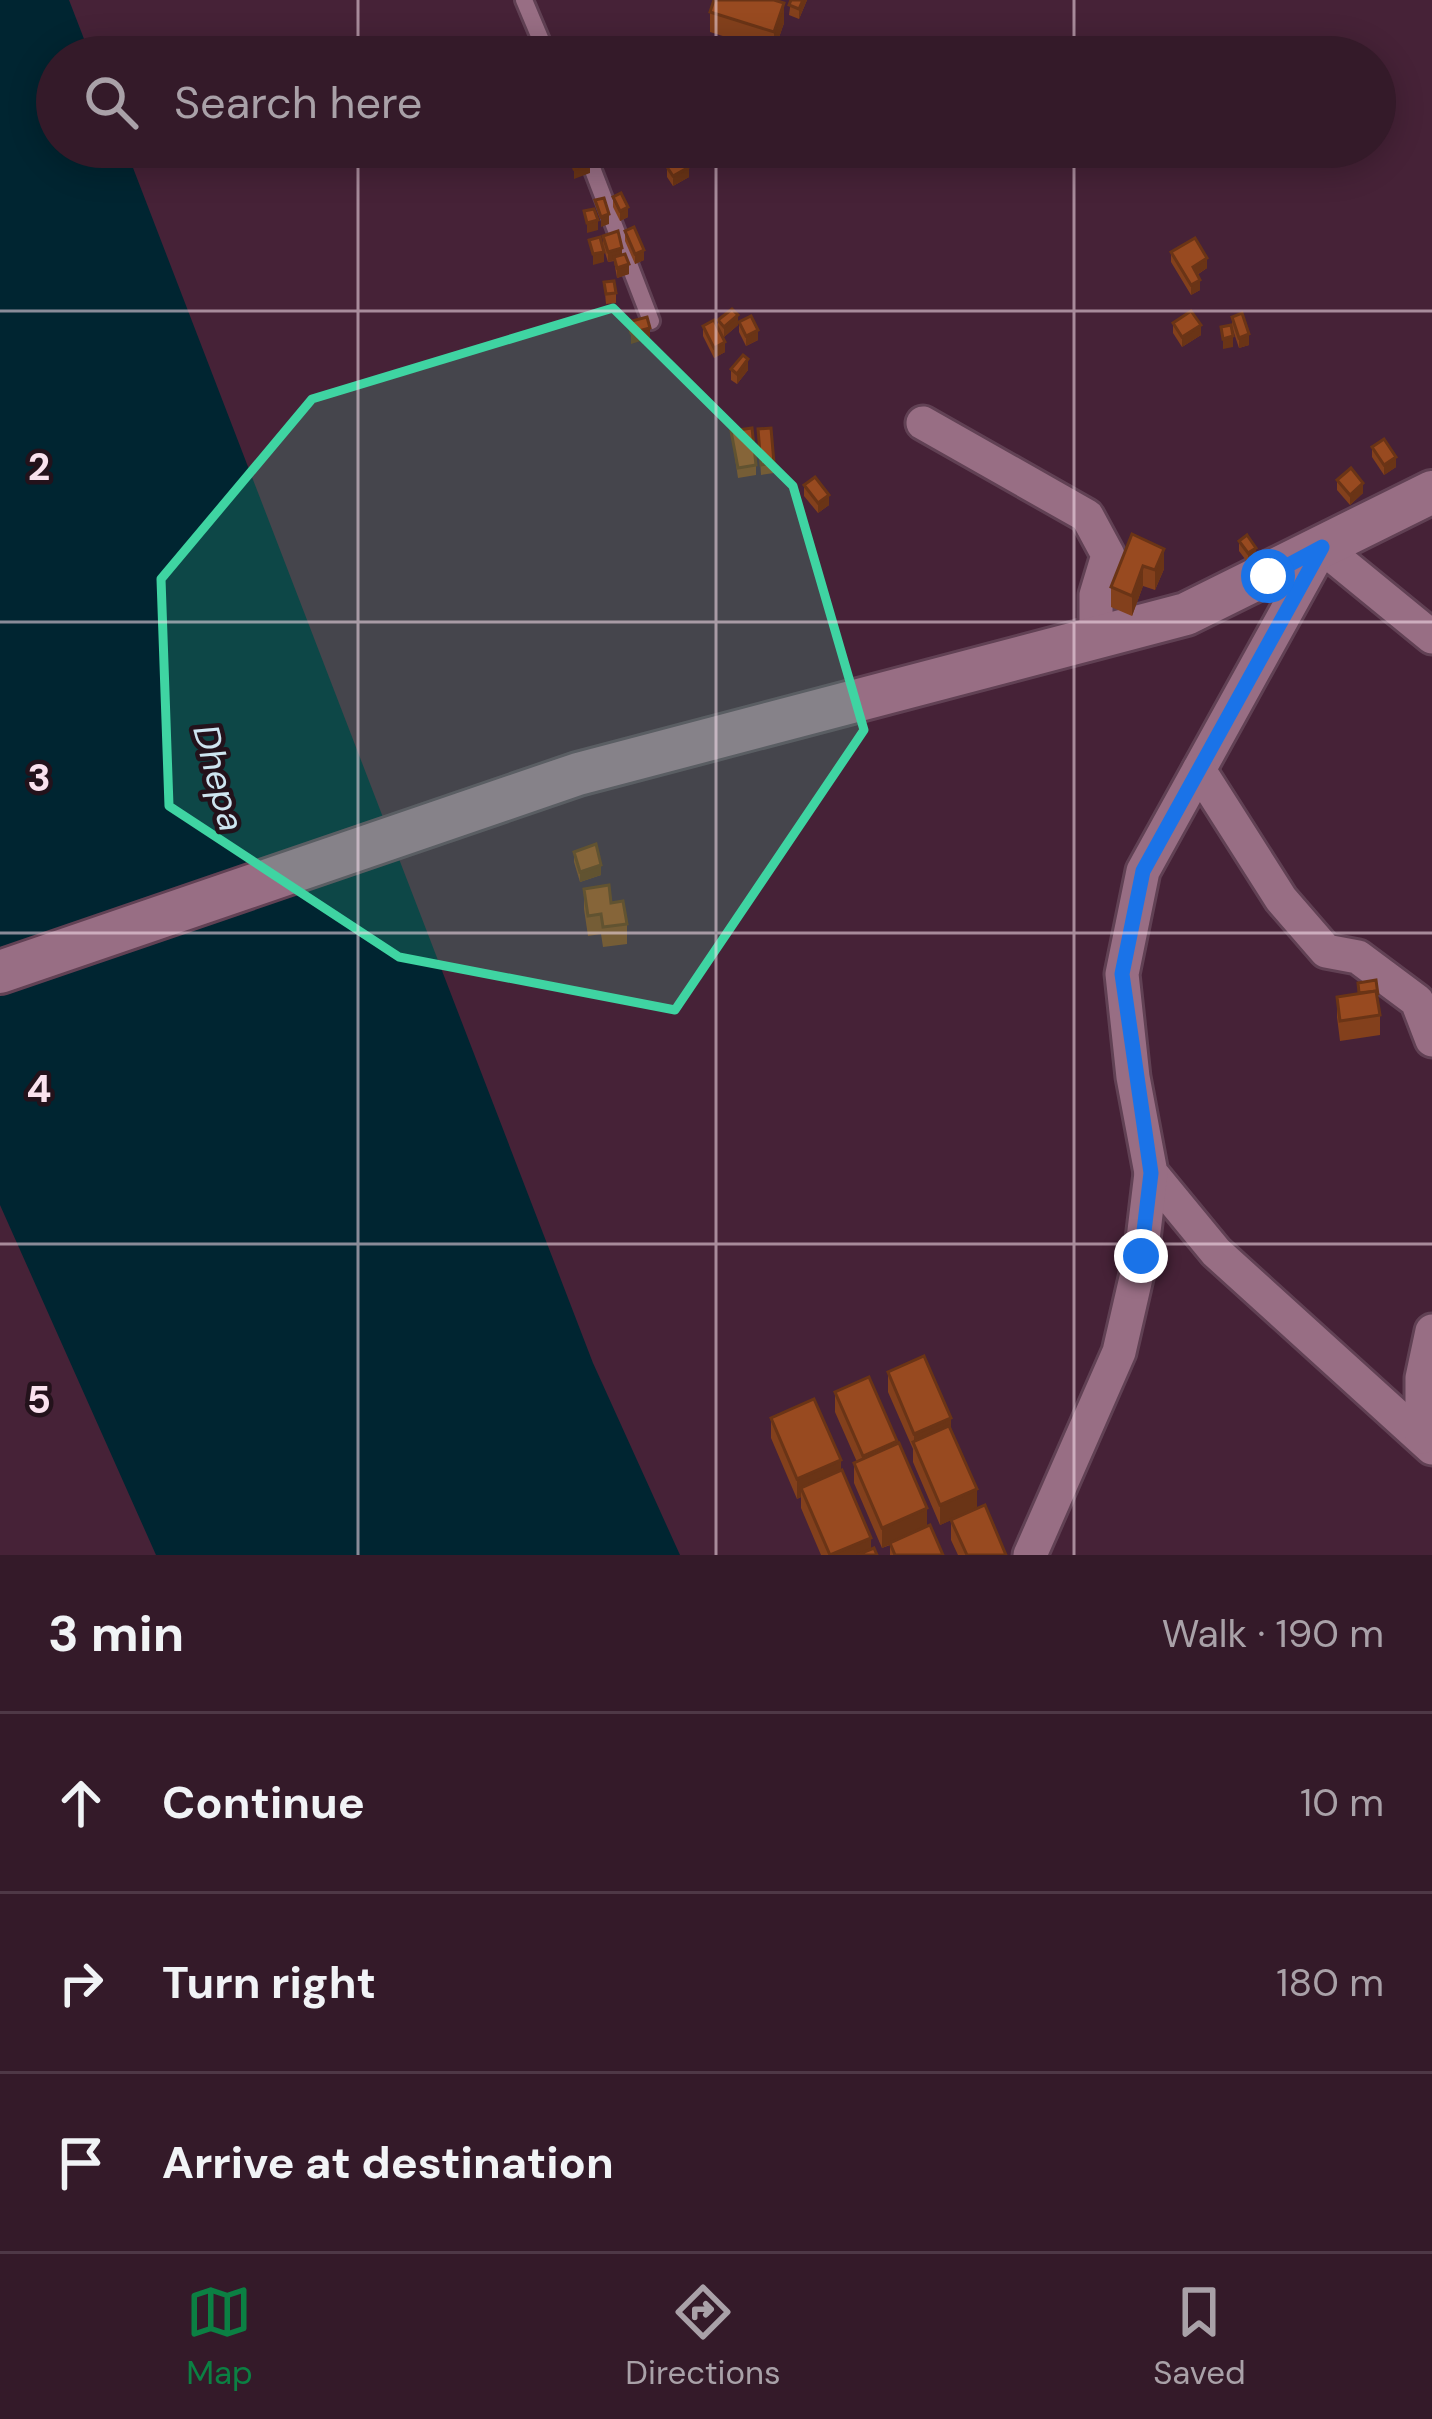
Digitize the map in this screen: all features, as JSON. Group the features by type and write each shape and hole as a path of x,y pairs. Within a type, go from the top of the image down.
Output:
{"street":[{"path":"923,422 1087,516 1108,555 1096,595 1096,639"},
{"path":"0,972 578,774 1186,614 1432,493"},
{"path":"1322,547 1432,637"},
{"path":"1030,1555 1119,1352 1141,1256 1151,1173 1122,974 1143,871 1322,547"},
{"path":"1199,770 1281,899 1326,952 1358,957 1417,1001 1432,1040"},
{"path":"1151,1173 1216,1252 1427,1443"},
{"path":"1427,1443 1422,1378 1432,1331"}],"lane":[{"path":"524,0 539,36"},
{"path":"592,168 651,321"}],"highlighted area":[{"path":"613,308 793,486 864,730 675,1010 399,957 169,806 161,579 312,399"}],"water":[{"name":"Dhepa","path":"0,0 69,0 83,36 36,36 36,168 133,168 593,1363 680,1555 156,1555 0,1205"}],"building":[{"path":"714,0 784,3 774,32 710,12"},
{"path":"621,193 628,207 620,211 613,197"},
{"path":"604,198 609,214 601,217 595,200"},
{"path":"594,209 598,220 587,223 584,211"},
{"path":"634,227 644,250 635,254 625,231"},
{"path":"618,231 622,248 608,252 603,236"},
{"path":"600,237 604,252 593,254 589,240"},
{"path":"1195,238 1207,258 1193,267 1200,280 1191,285 1171,252"},
{"path":"625,254 629,264 617,268 614,257"},
{"path":"614,281 616,293 606,294 604,282"},
{"path":"732,309 738,315 724,327 718,320"},
{"path":"1191,311 1201,325 1182,337 1173,323"},
{"path":"1242,313 1249,334 1239,338 1232,317"},
{"path":"751,316 758,330 746,336 739,322"},
{"path":"647,317 650,328 631,333 628,322"},
{"path":"714,320 725,342 714,348 703,326"},
{"path":"1231,325 1233,336 1223,339 1221,327"},
{"path":"743,355 748,359 737,374 731,369"},
{"path":"752,428 756,465 738,468 731,431"},
{"path":"771,428 774,463 761,465 758,429"},
{"path":"1384,439 1396,457 1384,465 1372,447"},
{"path":"1351,468 1363,483 1350,495 1337,480"},
{"path":"815,477 829,495 818,503 804,485"},
{"path":"1132,534 1164,549 1155,570 1143,566 1132,596 1111,587"},
{"path":"1247,535 1256,548 1248,553 1239,541"},
{"path":"596,844 601,865 580,872 574,852"},
{"path":"609,885 611,903 623,901 627,924 603,927 601,914 588,916 584,889"},
{"path":"1376,980 1378,995 1376,991 1359,993 1358,983"},
{"path":"1376,991 1380,1015 1340,1021 1337,997"},
{"path":"924,1356 951,1418 914,1434 888,1372"},
{"path":"869,1377 897,1441 863,1456 835,1392"},
{"path":"814,1399 841,1460 797,1479 771,1418"},
{"path":"949,1426 977,1489 940,1505 913,1442"},
{"path":"899,1443 927,1508 882,1528 854,1463"},
{"path":"842,1470 871,1538 830,1555 801,1488"},
{"path":"985,1505 1006,1555 967,1555 951,1520"},
{"path":"930,1525 943,1555 895,1555 890,1543"}],"route":[{"path":"1141,1256 1151,1173 1133,1076 1122,974 1143,871 1322,547 1268,576"}]}
